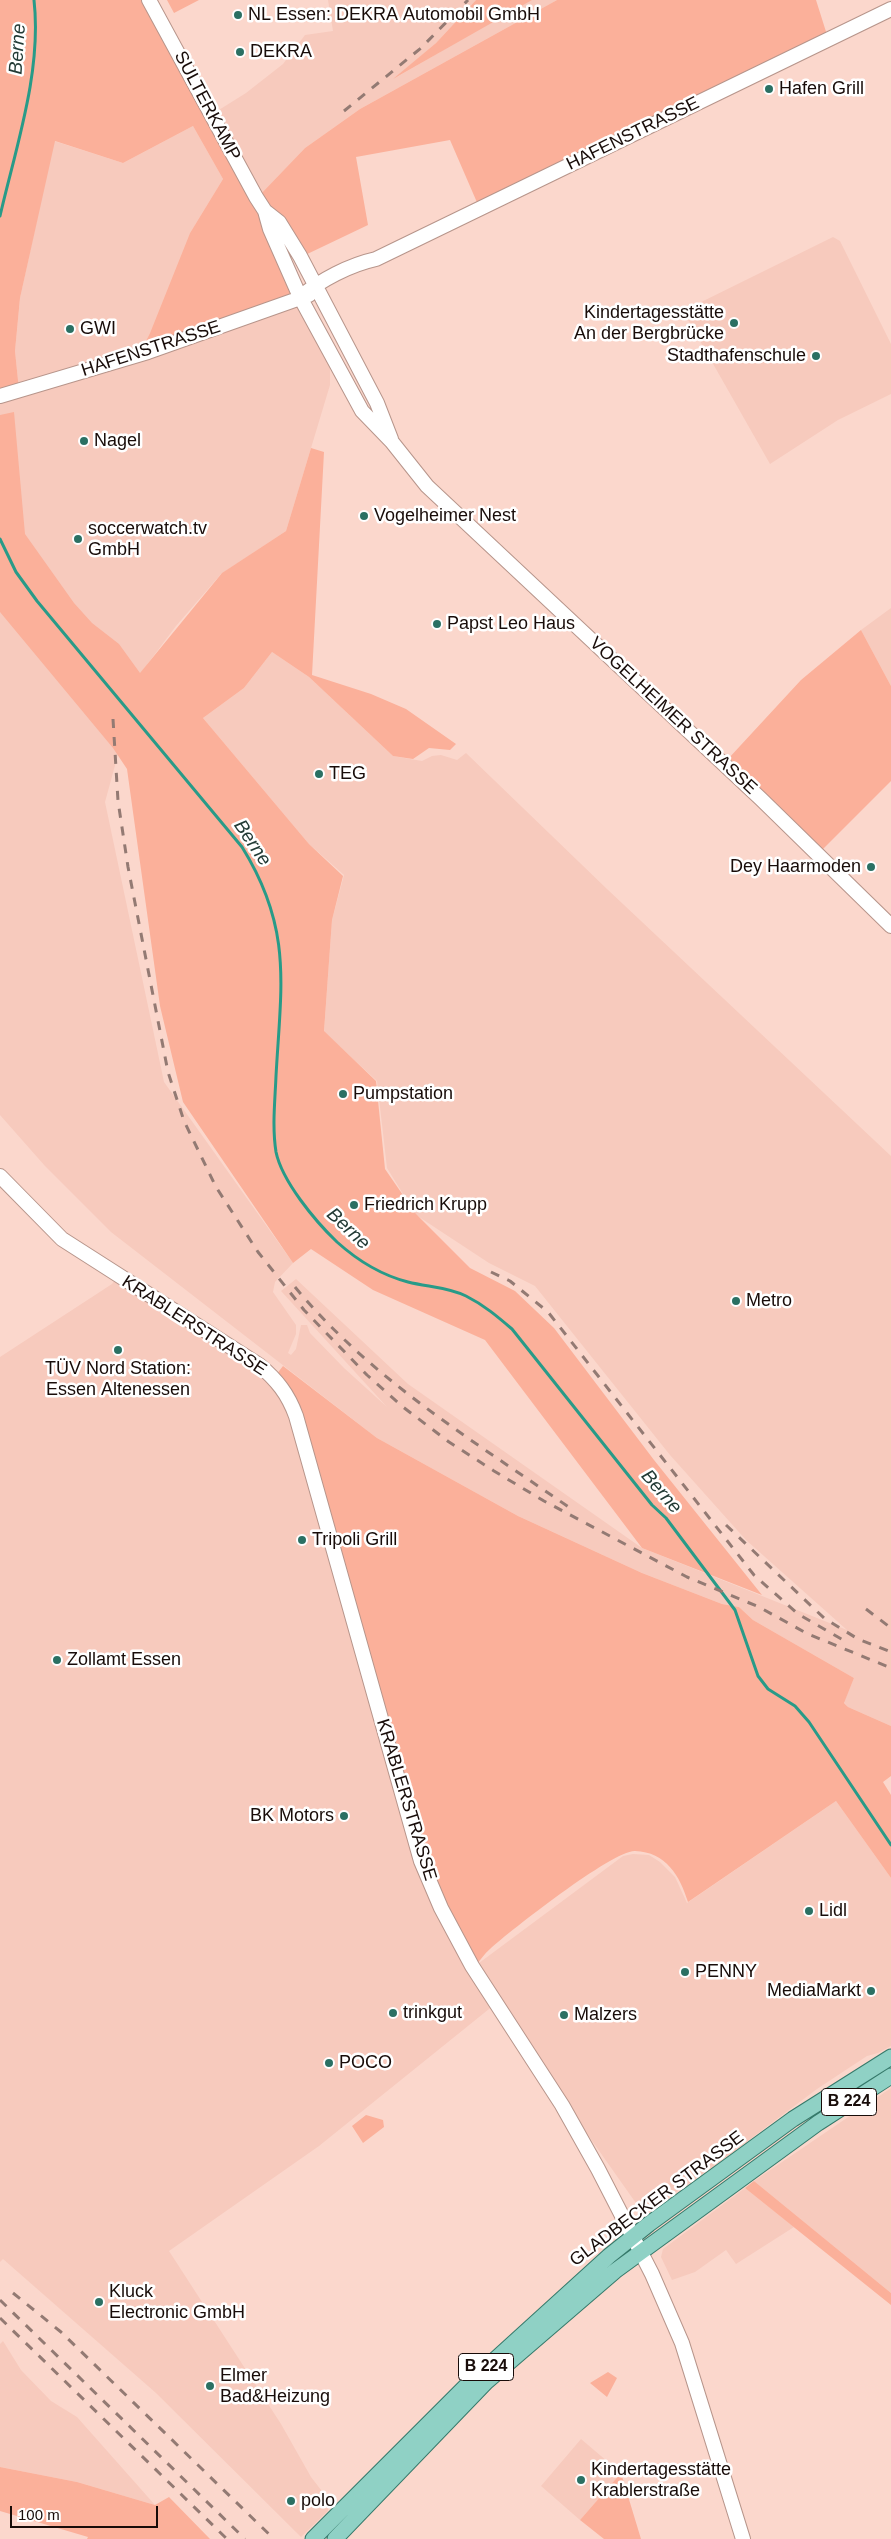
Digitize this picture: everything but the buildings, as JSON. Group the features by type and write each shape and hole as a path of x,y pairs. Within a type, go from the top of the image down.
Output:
{"main road":[{"name":"GLADBECKER STRASSE","path":"313,2539 466,2386 582,2279 633,2237 808,2110 891,2057"},
{"name":"GLADBECKER STRASSE","path":"335,2539 486,2382 557,2320 640,2252 808,2130 891,2076"},
{"path":"808,2110 808,2130"}],"street":[{"name":"SULTERKAMP","path":"150,0 265,211 270,229 300,297"},
{"name":"HAFENSTRASSE","path":"0,396 148,352 300,297 359,263 376,259 891,9"},
{"name":"SULTERKAMP","path":"265,211 279,222 316,289"},
{"name":"VOGELHEIMER STRASSE","path":"316,289 377,403 392,442"},
{"name":"VOGELHEIMER STRASSE","path":"300,297 362,410 392,442 427,486 768,806 891,926"},
{"name":"KRABLERSTRASSE","path":"0,1176 62,1240 258,1365 285,1391 296,1416 421,1861 441,1908 472,1966 562,2105 633,2237 682,2343 744,2539"}],"shaded area":[{"path":"0,0 148,0 257,198 305,148 360,109 557,0 816,0 828,38 479,207 450,140 356,157 368,225 301,257 265,210 299,296 247,316 206,324 140,353 150,333 190,233 223,179 193,126 123,163 55,141 20,298 15,351 19,390 0,395"},
{"path":"167,0 199,0 174,13"},
{"path":"328,0 476,0 436,43 397,77 440,52 517,0 557,0 360,109 305,148 257,198 214,113 246,93 283,64 305,35 333,31"},
{"path":"476,0 532,0 393,79 436,43"},
{"path":"193,126 223,179 190,233 150,333 140,353 19,390 15,351 20,298 54,141 123,163"},
{"name":"Stadthafenschule","path":"833,237 840,241 891,344 891,394 838,420 770,464 683,311"},
{"path":"300,298 330,360 330,385 286,531 221,574 176,626 140,674 105,802 164,1082 293,1263 275,1282 273,1292 296,1325 296,1334 288,1353 291,1355 296,1349 301,1325 307,1325 310,1333 344,1368 387,1407 281,1291 296,1279 408,1384 642,1548 847,1630 746,1540 670,1455 535,1286 489,1263 416,1215 387,1168 377,1081 324,1032 332,920 344,875 309,844 203,718 244,688 272,652 309,677 393,756 422,761 432,756 441,755 457,760 466,753 607,889 891,1156 891,1726 848,1707 844,1702 854,1678 753,1620 739,1607 722,1604 642,1573 518,1516 377,1438 111,1232 45,1166 0,1115 0,397"},
{"path":"14,412 25,534 74,603 92,623 119,644 140,673 222,573 286,531 311,448 324,452 312,675 371,694 406,709 456,744 450,750 429,748 413,759 393,756 309,677 272,652 244,688 203,718 309,844 343,876 332,920 324,1031 376,1081 385,1169 416,1214 470,1268 515,1291 554,1328 654,1460 762,1595 642,1548 485,1340 373,1290 311,1249 293,1263 183,1102 160,1006 127,769 113,748 0,612 0,415"},
{"path":"891,608 891,686 861,630"},
{"path":"861,630 891,686 891,781 821,851 728,759 801,680"},
{"path":"117,1277 259,1366 287,1397 380,1727 494,2005 319,2146 169,2251 281,2424 311,2477 328,2499 328,2511 301,2537 156,2393 3,2259 0,2262 0,1357 112,1284"},
{"path":"283,1366 377,1438 518,1516 642,1573 722,1604 739,1607 753,1620 854,1678 844,1703 848,1707 891,1726 891,1776 883,1782 891,1795 891,1878 836,1801 688,1902 681,1883 670,1867 663,1861 646,1852 635,1851 623,1854 585,1877 539,1910 490,1949 475,1966 427,1862 328,1511 276,1375"},
{"path":"836,1801 891,1878 891,2046 867,2056 817,2089 717,2164 645,2213 638,2206 564,2101 475,1966 623,1856 633,1854 649,1855 660,1862 675,1877 687,1903"},
{"path":"891,2088 891,2293 754,2181"},
{"path":"366,2115 383,2120 384,2127 363,2143 352,2126"},
{"path":"754,2181 891,2293 891,2305 745,2188"},
{"path":"745,2188 794,2227 736,2264 726,2250 695,2272 672,2280 661,2257 663,2249"},
{"path":"3,2341 21,2370 51,2401 77,2417 155,2505 77,2482 0,2467 0,2344"},
{"path":"608,2372 617,2378 607,2397 590,2383"},
{"name":"Kindertagesstätte Krablerstraße","path":"581,2439 621,2473 580,2520 541,2486"},
{"path":"0,2467 77,2482 155,2505 169,2497 210,2539 87,2539 88,2537 0,2511"},
{"path":"621,2473 641,2539 604,2539 580,2520"}],"waterway":[{"name":"Berne","path":"0,216 20,136 31,81 34,54 34,0"},
{"name":"Berne","path":"0,539 16,572 37,601 242,847 258,877 270,905 280,958 280,1013 274,1114 276,1152 279,1163 300,1200 337,1242 370,1266 398,1279 415,1284 438,1287 466,1296 485,1307 512,1329 652,1505 666,1518 735,1610 758,1676 768,1689 795,1706 809,1722 891,1845"}],"railway":[{"path":"344,111 421,48 468,0"},
{"path":"113,719 118,801 128,867 168,1072 184,1121 216,1187 258,1252 304,1310 367,1375 403,1407 449,1442 494,1471 544,1501 687,1577 759,1607 808,1634 891,1668"},
{"path":"491,1272 510,1281 548,1312 754,1575 798,1614 843,1640"},
{"path":"295,1287 357,1352 391,1380 462,1434 573,1510"},
{"path":"726,1525 824,1618 858,1639 891,1652"},
{"path":"866,1609 891,1628"},
{"path":"13,2293 61,2332 274,2539"},
{"path":"0,2300 245,2539"},
{"path":"0,2318 227,2539"}],"place":[{"name":"NL Essen: DEKRA Automobil GmbH","path":"238,15"},
{"name":"DEKRA","path":"240,52"},
{"name":"Hafen Grill","path":"769,89"},
{"name":"Kindertagesstätte An der Bergbrücke","path":"734,323"},
{"name":"GWI","path":"70,329"},
{"name":"Stadthafenschule","path":"816,356"},
{"name":"Nagel","path":"84,441"},
{"name":"Vogelheimer Nest","path":"364,516"},
{"name":"soccerwatch.tv GmbH","path":"78,539"},
{"name":"Papst Leo Haus","path":"437,624"},
{"name":"TEG","path":"319,774"},
{"name":"Dey Haarmoden","path":"871,867"},
{"name":"Pumpstation","path":"343,1094"},
{"name":"Friedrich Krupp","path":"354,1205"},
{"name":"Metro","path":"736,1301"},
{"name":"TÜV Nord Station: Essen Altenessen","path":"118,1350"},
{"name":"Tripoli Grill","path":"302,1540"},
{"name":"Zollamt Essen","path":"57,1660"},
{"name":"BK Motors","path":"344,1816"},
{"name":"Lidl","path":"809,1911"},
{"name":"PENNY","path":"685,1972"},
{"name":"MediaMarkt","path":"871,1991"},
{"name":"trinkgut","path":"393,2013"},
{"name":"Malzers","path":"564,2015"},
{"name":"POCO","path":"329,2063"},
{"name":"Kluck Electronic GmbH","path":"99,2302"},
{"name":"Elmer Bad&Heizung","path":"210,2386"},
{"name":"Kindertagesstätte Krablerstraße","path":"581,2480"},
{"name":"polo","path":"291,2501"}]}
